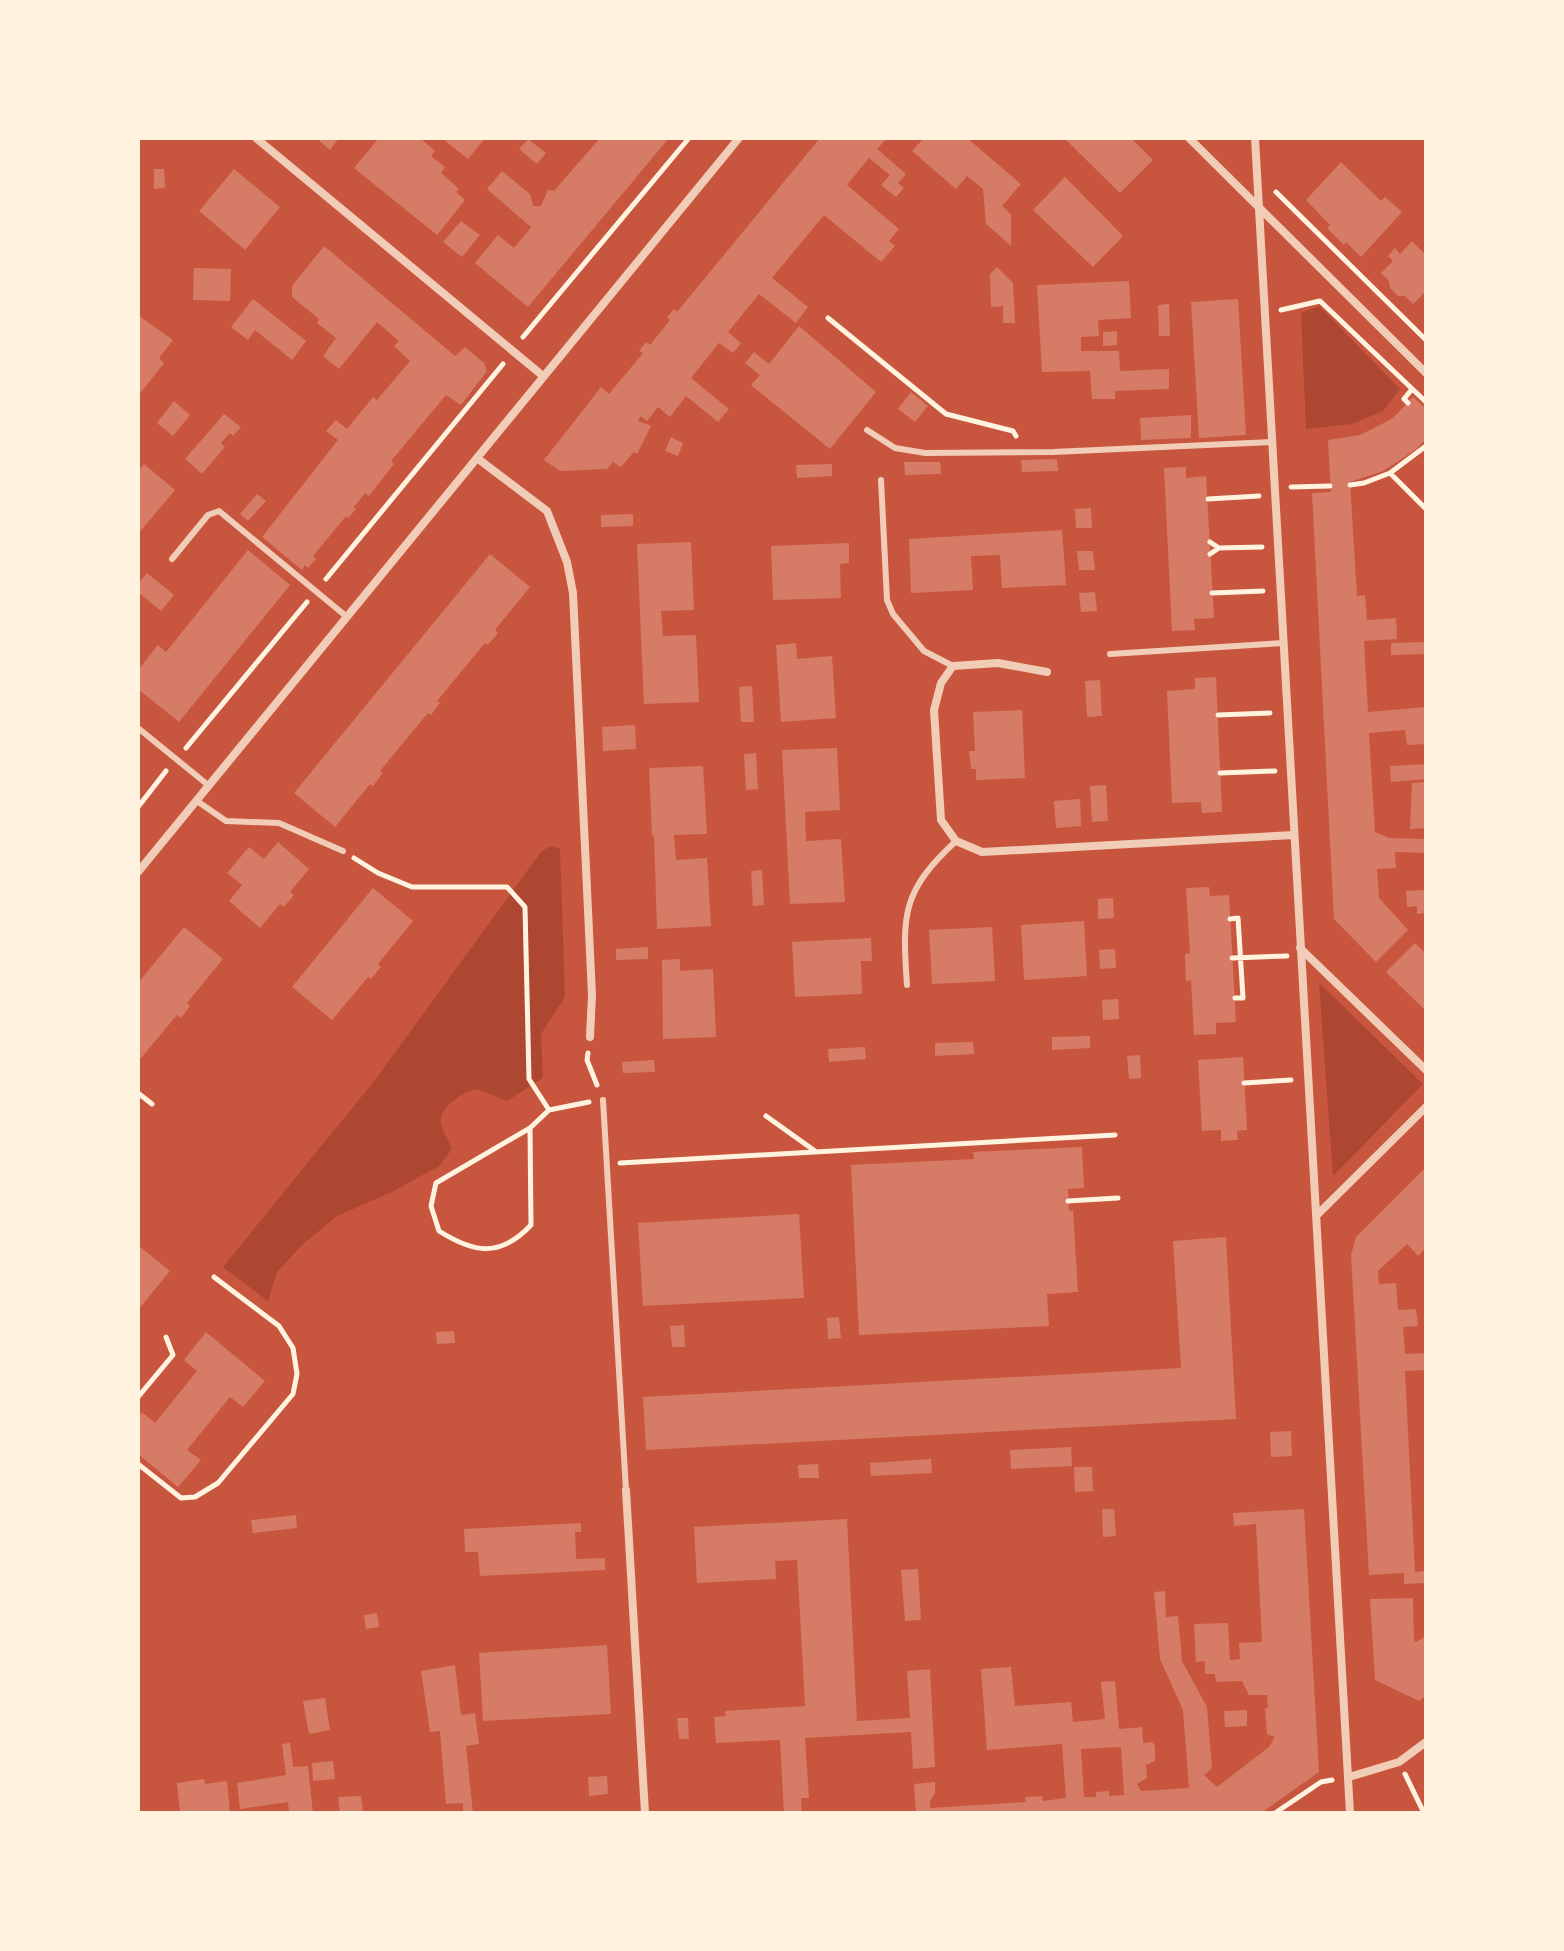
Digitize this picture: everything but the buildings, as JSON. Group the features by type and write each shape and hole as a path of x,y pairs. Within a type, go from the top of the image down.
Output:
{"street":[{"path":"256,138 543,376"},
{"path":"138,872 739,138"},
{"path":"1189,138 1426,373"},
{"path":"1255,138 1350,1813"},
{"path":"477,458 547,511 567,562 573,593 592,995 590,1037"},
{"path":"1047,672 998,663 953,666 941,683 934,710 941,820 956,841 982,852 1294,835"},
{"path":"1300,951 1426,1070"},
{"path":"1317,1215 1426,1107"},
{"path":"626,1490 645,1813"},
{"path":"1349,1777 1399,1762 1426,1742"}],"lane":[{"path":"867,430 895,448 925,453 1273,442"},
{"path":"881,480 887,600 893,614 924,651 953,666"},
{"path":"172,559 208,515 219,511 347,617"},
{"path":"1110,654 1283,643"},
{"path":"138,728 208,785"},
{"path":"197,801 226,821 279,823 343,851"},
{"path":"907,985 904,946 907,904 929,866 956,841"},
{"path":"603,1100 626,1490"}],"path":[{"path":"138,807 689,138"},
{"path":"1257,173 1426,340"},
{"path":"1266,313 1320,301 1426,402"},
{"path":"828,318 946,414 1013,431 1025,451"},
{"path":"1408,403 1404,399 1412,389"},
{"path":"1350,485 1390,473 1426,446"},
{"path":"1390,473 1426,509"},
{"path":"1208,499 1330,486"},
{"path":"1210,542 1219,548"},
{"path":"1210,554 1219,548 1279,546"},
{"path":"1212,593 1281,590"},
{"path":"1218,715 1287,713"},
{"path":"1220,773 1291,771"},
{"path":"343,851 378,873 412,887 507,887 525,907 529,1079 549,1110"},
{"path":"1230,919 1238,918 1243,998 1235,998"},
{"path":"1232,958 1300,951"},
{"path":"530,1128 531,1225 516,1241 490,1250 463,1246 439,1231 431,1206 436,1183 530,1128 549,1110 603,1100 587,1060 590,1037"},
{"path":"1244,1083 1308,1079"},
{"path":"138,1093 152,1104"},
{"path":"766,1116 815,1152"},
{"path":"606,1164 1115,1135"},
{"path":"1068,1201 1118,1198"},
{"path":"138,1464 181,1498 195,1497 218,1483 293,1394 297,1374 293,1348 279,1326 214,1277"},
{"path":"138,1397 173,1355 166,1337"},
{"path":"1399,1762 1424,1813"},
{"path":"1275,1813 1321,1782 1349,1777"}],"shaded area":[{"path":"1319,306 1400,389 1383,411 1352,424 1306,429 1301,313"},
{"path":"550,846 560,849 565,997 541,1034 543,1078 507,1101 477,1089 453,1101 441,1118 452,1149 439,1166 394,1191 337,1216 302,1245 277,1272 268,1301 223,1267 375,1080 541,852"},
{"path":"1319,983 1423,1084 1333,1176"}]}
